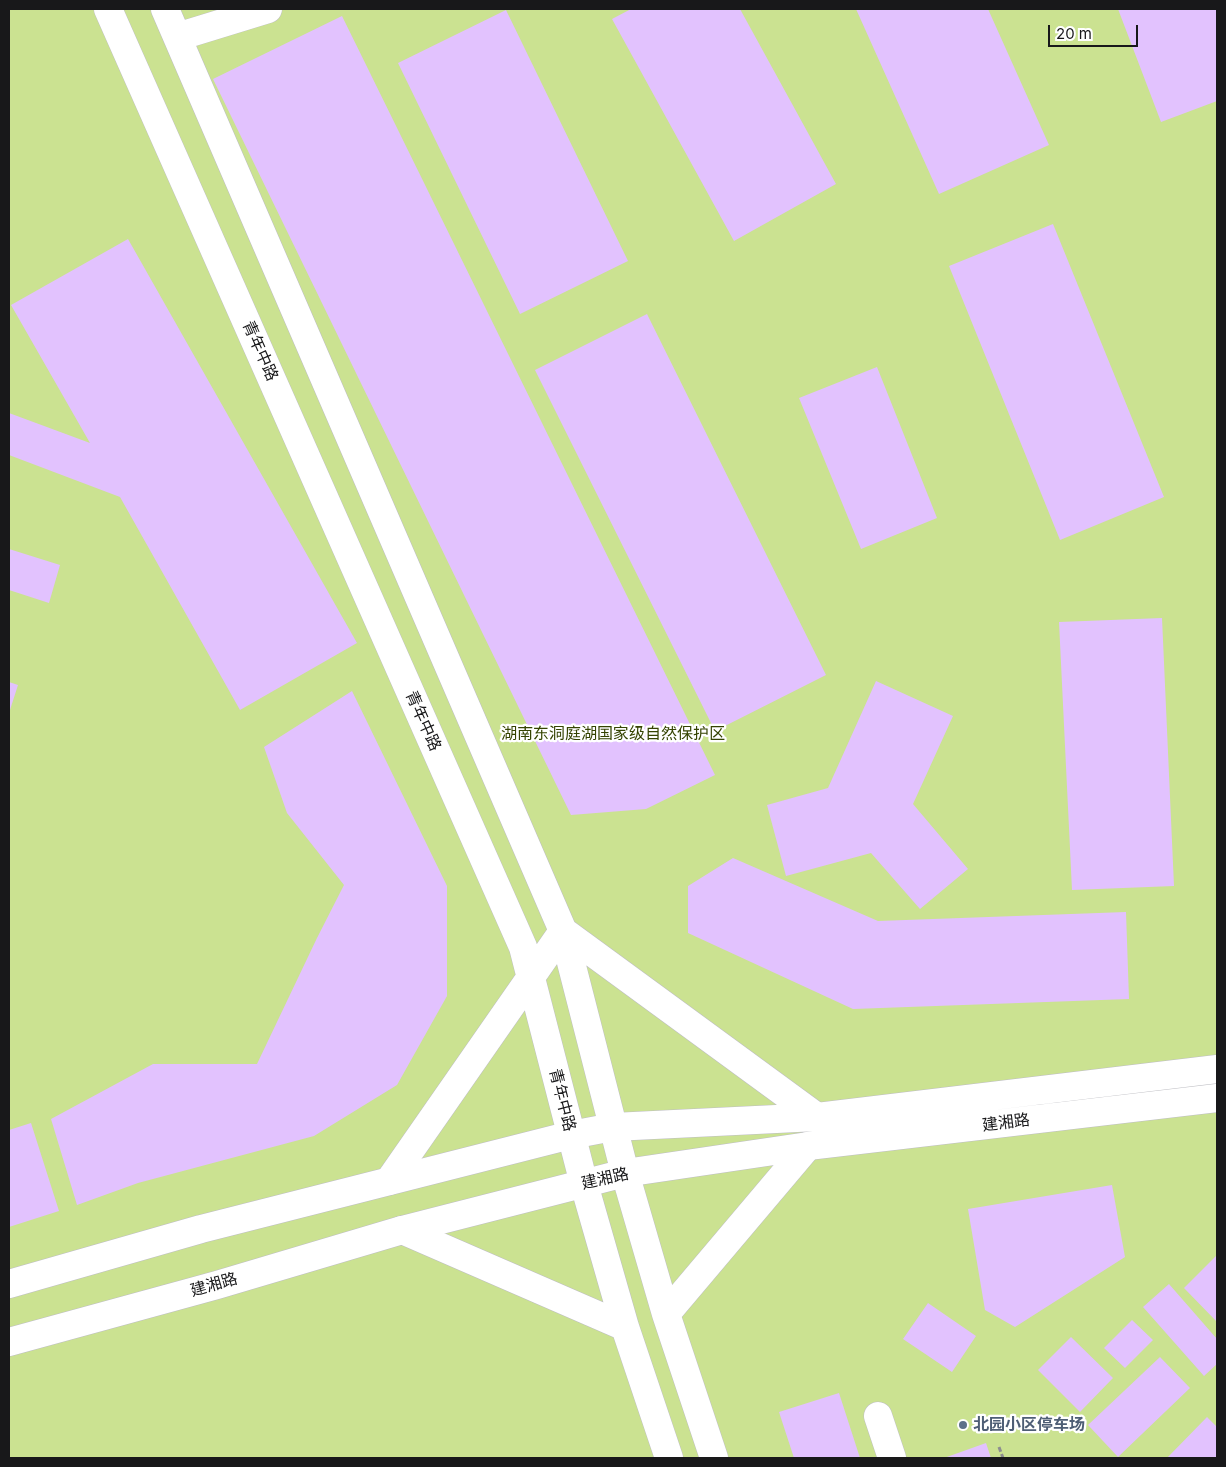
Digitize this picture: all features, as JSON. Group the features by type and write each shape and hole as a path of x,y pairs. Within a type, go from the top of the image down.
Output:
{"main road":[{"name":"青年中路","path":"108,9 523,947 584,1184 625,1327 669,1458"},
{"path":"165,9 563,931 625,1173 666,1314 714,1458"},
{"path":"178,37 268,9"},
{"path":"389,1181 563,931"},
{"path":"563,931 817,1117"},
{"name":"建湘路","path":"9,1284 201,1229 613,1127 817,1117 1217,1069"},
{"name":"建湘路","path":"9,1342 217,1285 402,1230 625,1173 808,1146 1217,1098"},
{"path":"666,1314 808,1146"},
{"path":"402,1230 625,1327"},
{"path":"878,1416 892,1458"}],"path":[{"path":"999,1447 1002,1458"}],"green space":[{"name":"湖南东洞庭湖国家级自然保护区","path":"9,9 1217,9 1217,1458 9,1458"}],"building":[{"path":"631,9 740,9 836,184 734,241 612,19"},
{"path":"856,9 988,9 1049,145 939,194"},
{"path":"1118,9 1217,9 1217,101 1161,122"},
{"path":"506,10 628,261 520,314 398,63"},
{"path":"342,16 715,775 646,809 571,815 213,79"},
{"path":"1053,224 1164,497 1060,540 949,266"},
{"path":"128,239 357,643 240,710 120,497 9,455 9,413 90,443 11,305"},
{"path":"647,314 826,675 715,731 535,370"},
{"path":"877,367 937,518 861,549 799,398"},
{"path":"9,549 60,565 49,603 9,590"},
{"path":"1162,618 1174,886 1072,890 1059,622"},
{"path":"876,681 953,716 913,804 968,869 920,909 871,853 786,876 767,805 828,788"},
{"path":"9,682 18,685 9,713"},
{"path":"352,691 447,886 447,996 397,1085 314,1136 138,1183 77,1205 51,1119 153,1064 257,1064 344,885 287,813 264,747"},
{"path":"733,858 878,921 1126,912 1129,999 853,1009 688,933 688,886"},
{"path":"31,1123 59,1211 9,1227 9,1130"},
{"path":"1112,1185 1125,1257 1015,1327 985,1310 968,1209"},
{"path":"1217,1255 1217,1322 1184,1288"},
{"path":"1169,1284 1217,1339 1217,1364 1204,1376 1143,1307"},
{"path":"928,1303 976,1336 952,1372 903,1339"},
{"path":"1132,1320 1153,1340 1125,1368 1104,1348"},
{"path":"1071,1337 1113,1378 1080,1412 1038,1370"},
{"path":"1160,1357 1190,1388 1118,1457 1088,1425"},
{"path":"839,1393 860,1458 794,1458 779,1412"},
{"path":"1207,1417 1217,1427 1217,1458 1167,1458"},
{"path":"986,1443 991,1458 944,1458"}],"place":[{"name":"北园小区停车场","path":"963,1425"}]}
